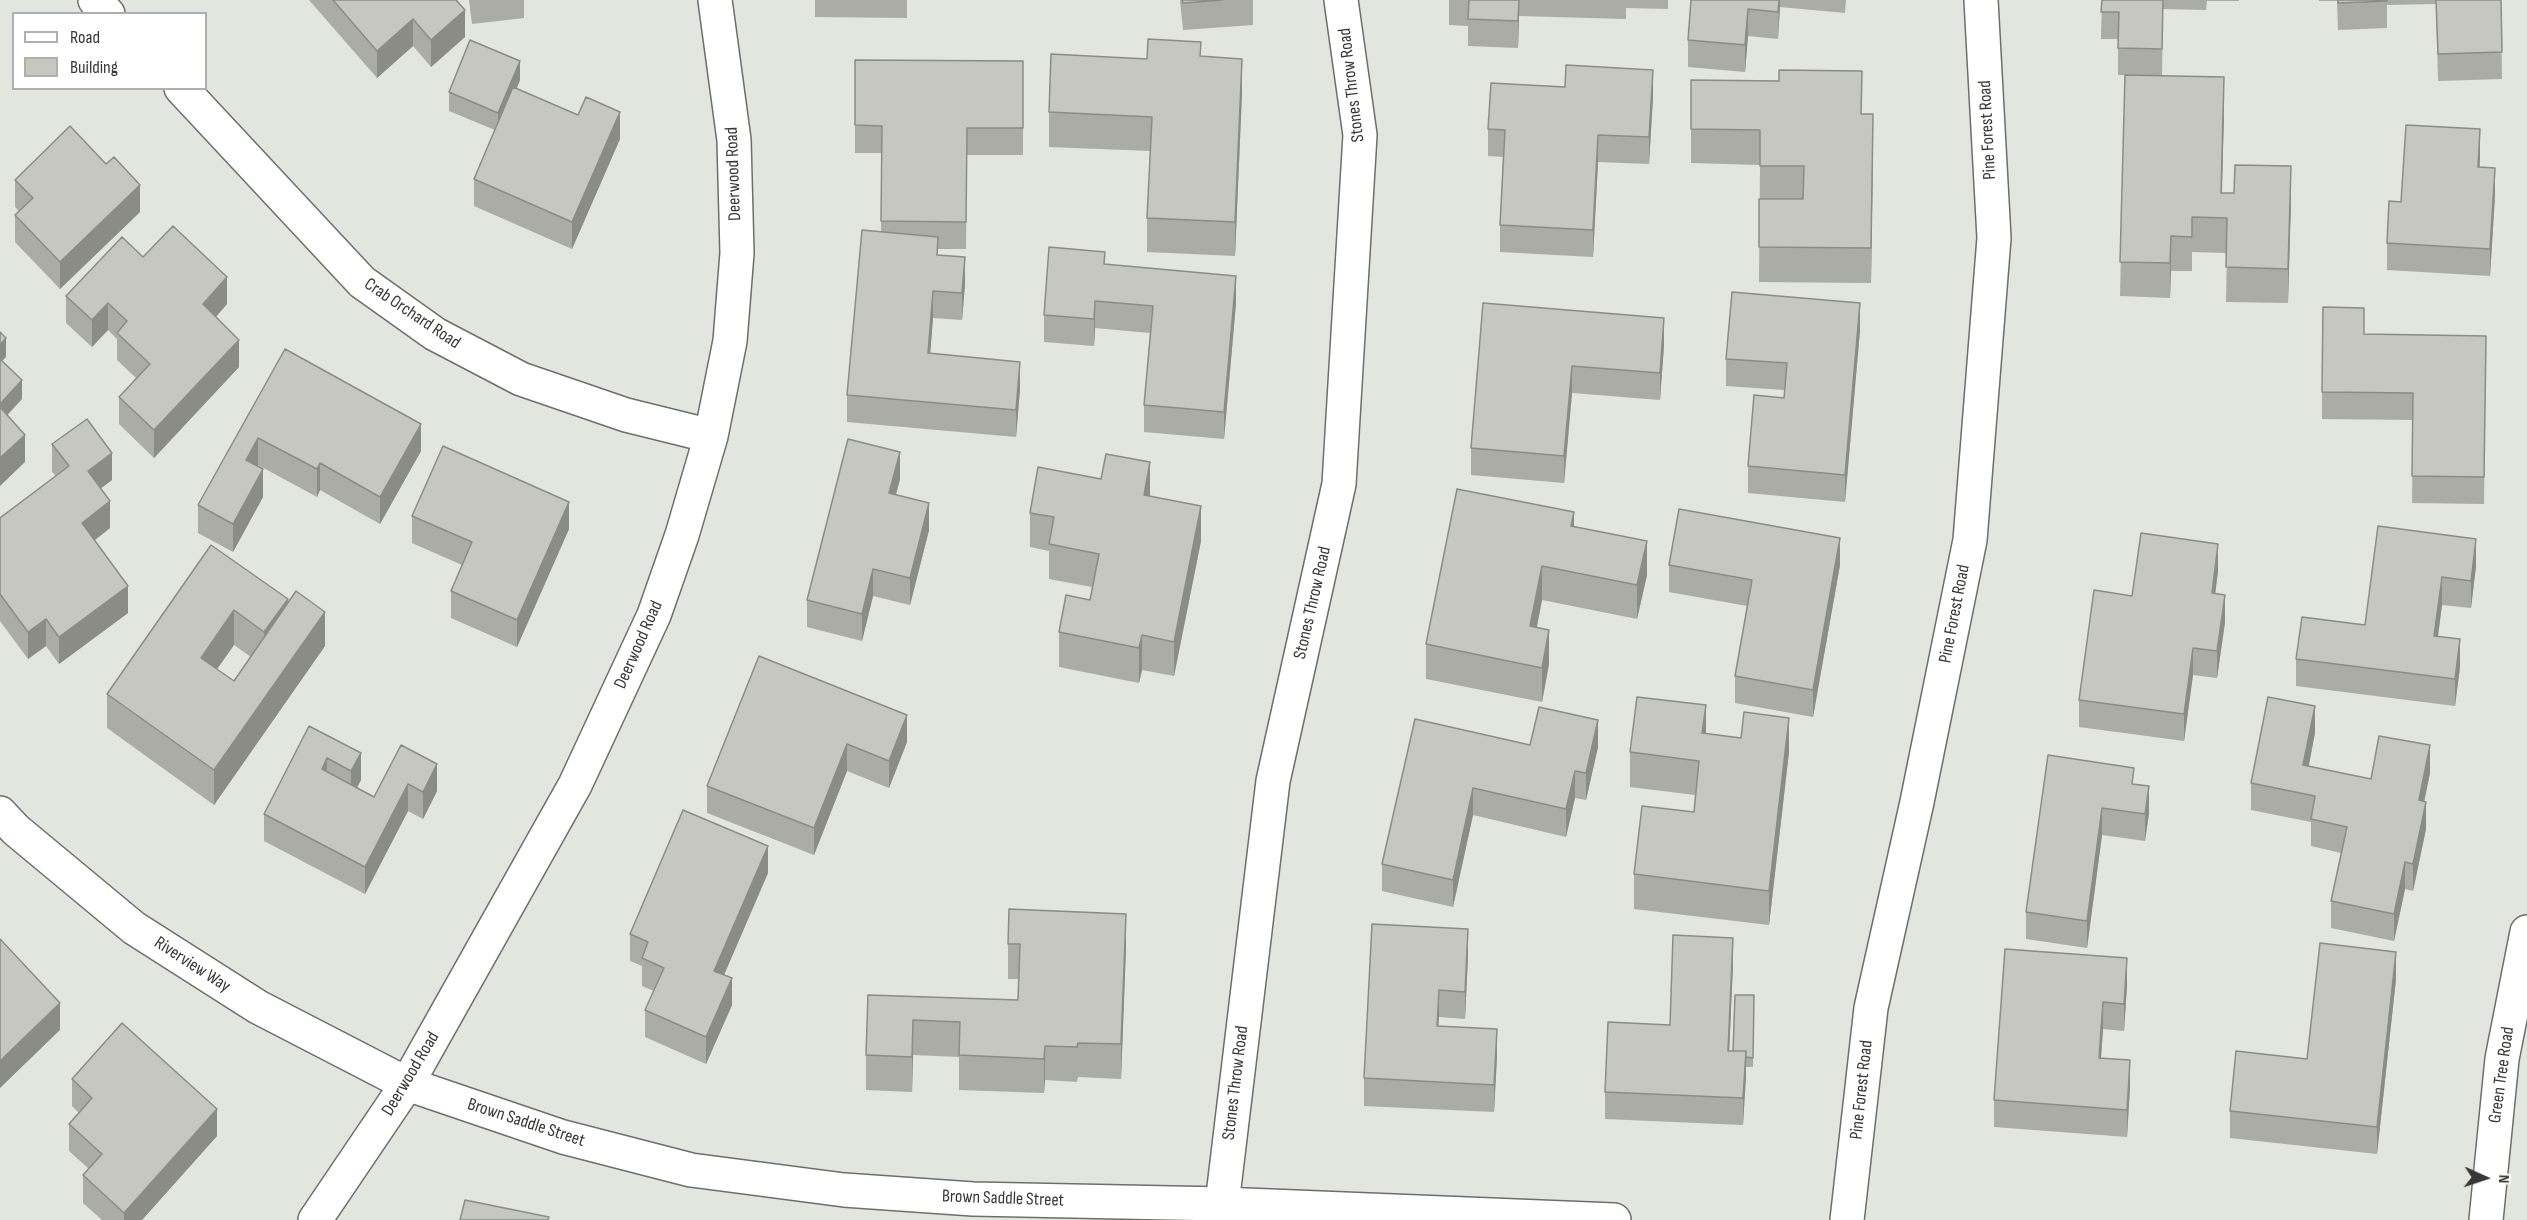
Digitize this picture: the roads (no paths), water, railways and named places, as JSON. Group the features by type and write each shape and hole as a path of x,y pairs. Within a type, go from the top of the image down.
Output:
{"street":[{"path":"95,0 106,12"},
{"name":"Deerwood Road","path":"315,1220 407,1084 575,785 654,615 682,535 711,436 730,341 737,254 735,140 716,0"},
{"name":"Stones Throw Road","path":"1222,1204 1273,781 1339,484 1360,135 1341,0"},
{"name":"Pine Forest Road","path":"1847,1220 1871,1008 1917,802 1970,540 1994,238 1981,0"},
{"name":"Crab Orchard Road","path":"183,90 362,282 435,334 521,379 626,415 711,436"},
{"name":"Riverview Way","path":"0,813 16,830 134,928 258,1007 407,1084"},
{"name":"Green Tree Road","path":"2486,1220 2502,1059 2527,932"},
{"name":"Brown Saddle Street","path":"407,1084 563,1137 691,1170 844,1190 973,1199 1222,1204 1614,1220"}]}
